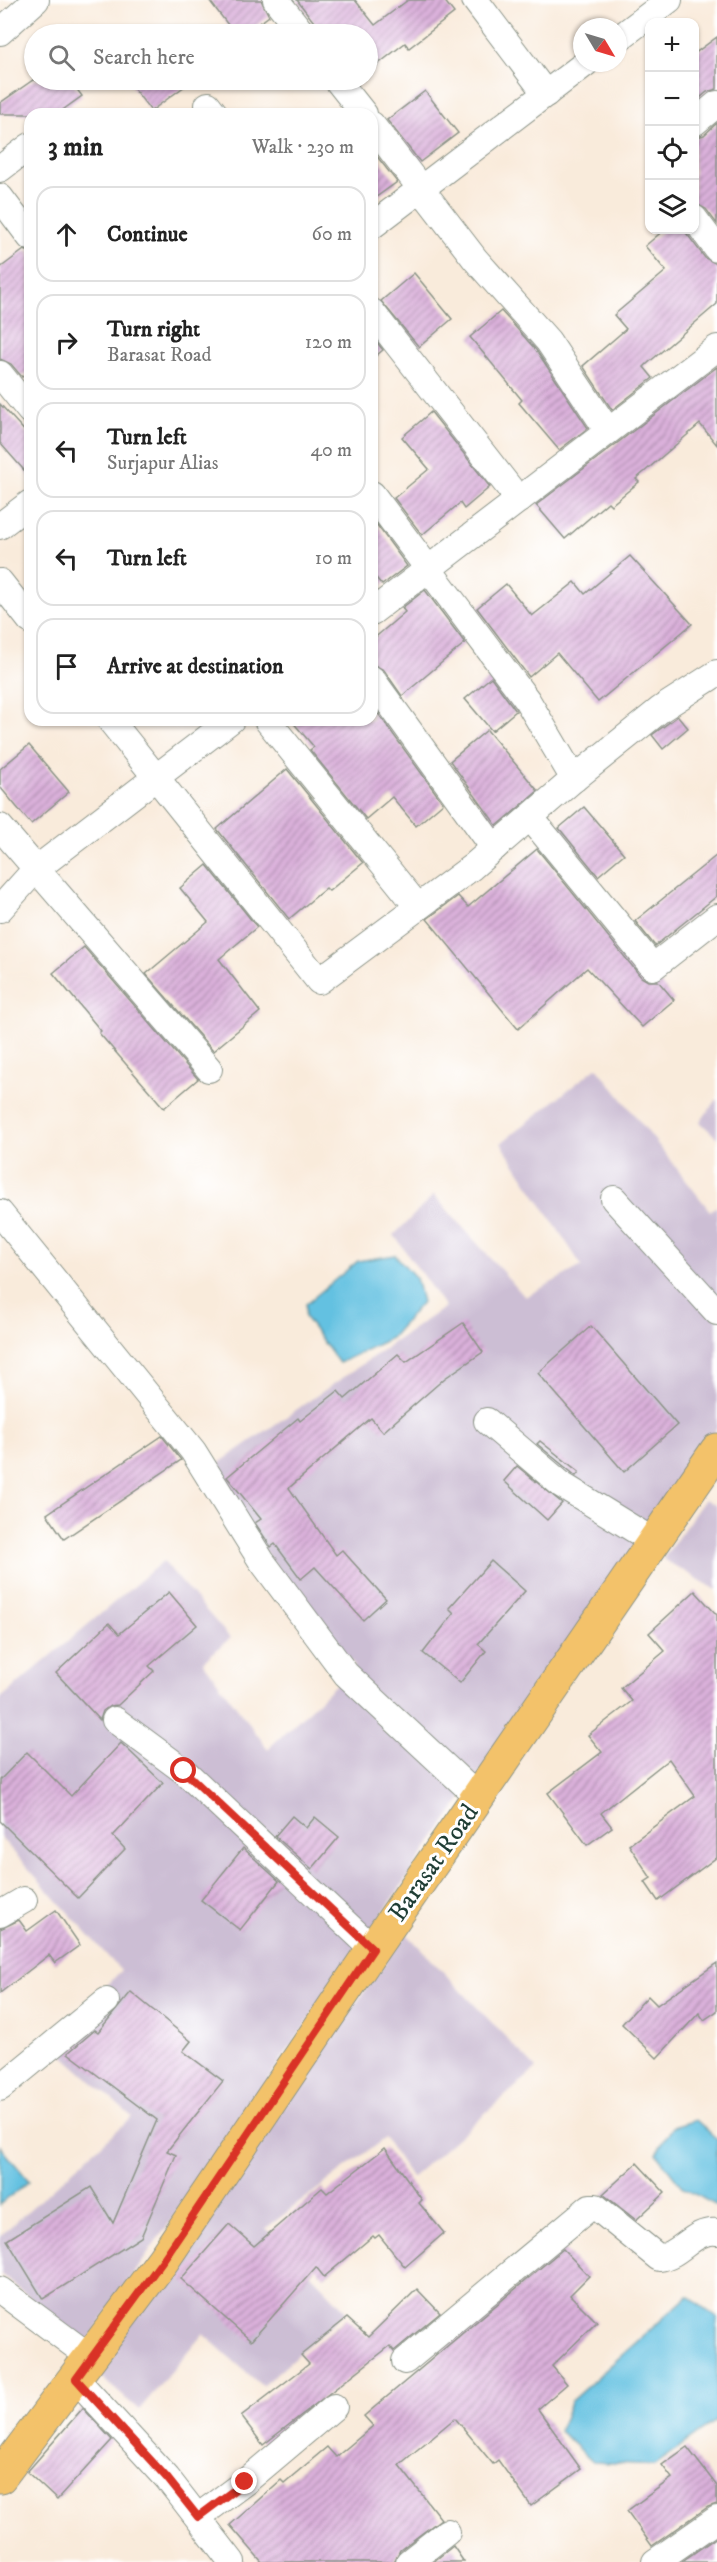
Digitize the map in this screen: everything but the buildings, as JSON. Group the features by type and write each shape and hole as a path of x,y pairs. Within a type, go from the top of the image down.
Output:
{"main road":[{"name":"Barasat Road","path":"0,2477 163,2260 373,1949 717,1450"}],"street":[{"path":"0,32 36,0"},
{"path":"276,0 295,24"},
{"path":"475,0 546,94"},
{"path":"627,32 669,0"},
{"path":"378,221 574,72"},
{"path":"345,90 358,108"},
{"path":"699,119 717,104"},
{"path":"378,133 475,259 548,341 608,431"},
{"path":"0,169 24,151"},
{"path":"0,197 24,229"},
{"path":"699,225 717,249"},
{"path":"378,320 519,500"},
{"path":"378,607 717,348"},
{"path":"0,374 24,404"},
{"path":"378,502 430,568 526,700 574,779"},
{"path":"0,526 24,508"},
{"path":"0,582 24,612"},
{"path":"115,726 319,981 494,848 574,779 661,710 717,673"},
{"path":"378,687 494,848"},
{"path":"0,909 35,870 223,726"},
{"path":"272,726 418,907"},
{"path":"530,817 653,967 717,916"},
{"path":"0,827 208,1069"},
{"path":"614,1199 717,1312"},
{"path":"0,1213 193,1451 261,1560 346,1674 479,1798"},
{"path":"487,1421 562,1485 653,1541"},
{"path":"115,1719 184,1771 373,1949"},
{"path":"0,1914 24,1900"},
{"path":"4,2076 106,2001"},
{"path":"405,2361 590,2207 596,2207 659,2258 666,2257 700,2234 717,2232"},
{"path":"0,2290 83,2368 232,2562"},
{"path":"198,2517 245,2482 334,2407"},
{"path":"655,2562 717,2519"},
{"path":"409,2562 447,2532"}],"shaded area":[{"path":"597,1067 710,1211 717,1206 717,1428 87,2342 0,2274 0,2236 132,2117 49,2043 121,1971 0,1837 0,1699 163,1561 230,1638 203,1662 268,1749 355,1666 273,1564 212,1468 445,1307 394,1235 434,1195 525,1297 582,1266 501,1143"},
{"path":"717,1099 717,1138 700,1122"},
{"path":"705,1499 717,1506 717,1590 663,1559"},
{"path":"406,1933 536,2069 411,2178 385,2138 266,2228 347,2311 262,2386 203,2334 139,2410 95,2372"}],"water":[{"path":"395,1255 416,1278 422,1302 391,1338 339,1363 305,1317 306,1304 358,1261"},
{"path":"696,2120 717,2139 717,2206 683,2188 656,2153 673,2127"},
{"path":"0,2146 29,2181 0,2205"},
{"path":"688,2296 717,2318 717,2420 654,2465 593,2462 559,2431 571,2401"}],"route":[{"path":"184,1771 373,1949 163,2260 76,2379 167,2478 198,2517 245,2482"}]}
